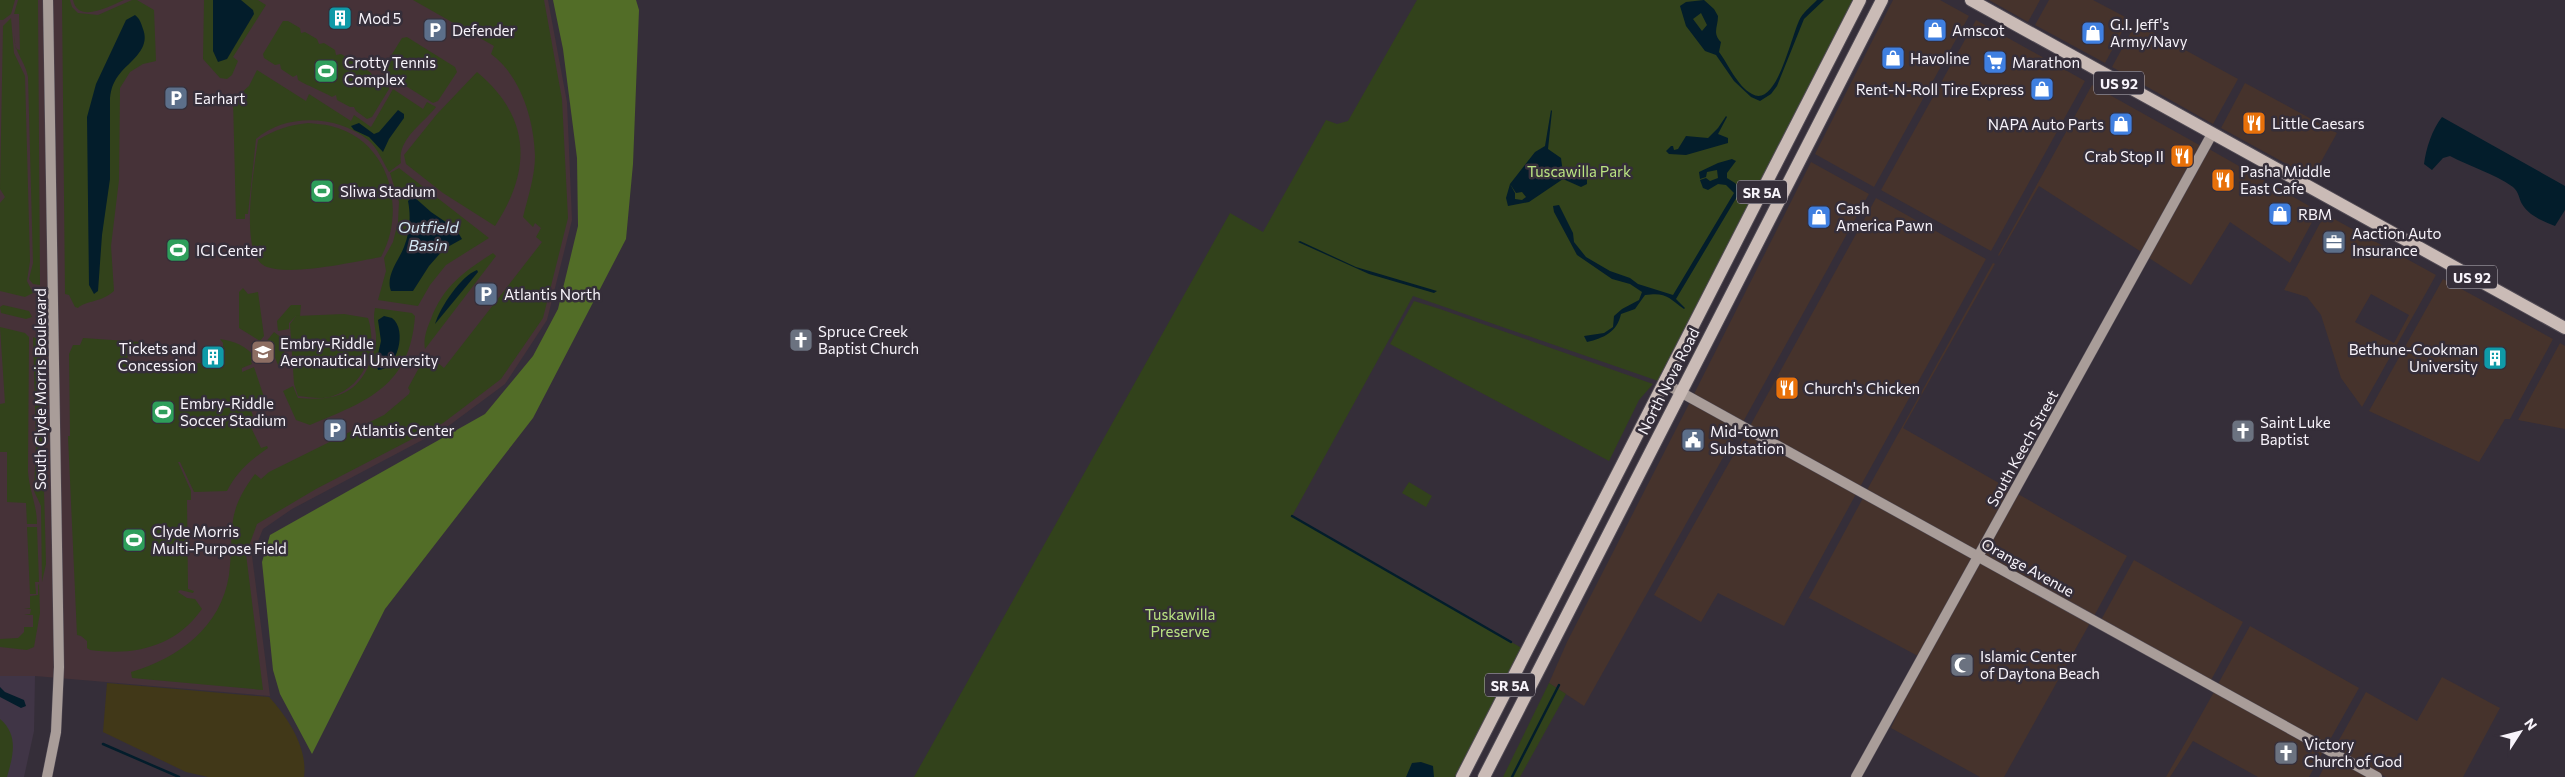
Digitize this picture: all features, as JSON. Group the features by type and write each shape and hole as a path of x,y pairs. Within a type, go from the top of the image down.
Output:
{"main road":[{"name":"North Nova Road","path":"1462,777 1860,0"},
{"name":"North Nova Road","path":"1484,777 1882,0"},
{"name":"US 92","path":"1971,0 2565,328"},
{"path":"1557,592 1558,611 1563,622"},
{"path":"1545,617 1550,649"}],"street":[{"name":"South Clyde Morris Boulevard","path":"47,777 56,732 59,667 48,0"},
{"name":"South Keech Street","path":"1856,777 2212,134"},
{"name":"Orange Avenue","path":"1664,383 2377,777"}],"shaded area":[{"name":"Embry-Riddle Aeronautical University","path":"0,0 548,0 567,102 572,220 547,320 505,384 447,427 292,509 263,529 252,556 270,696 35,676 0,676"},
{"path":"1893,0 1940,0 1969,16 1874,187 1815,154"},
{"path":"1989,0 2040,0 2028,22"},
{"path":"2049,0 2093,0 2129,19 2105,63 2035,25"},
{"path":"1976,20 2085,81 1991,251 1881,190"},
{"path":"2136,23 2238,79 2213,124 2112,67"},
{"path":"2245,83 2337,133 2312,178 2221,128"},
{"path":"2092,85 2201,146 2143,253 2039,186 1999,256 1998,255"},
{"path":"2209,149 2318,211 2290,263 2230,222 2191,285 2149,258"},
{"path":"1811,162 1869,194 1743,422 1694,394"},
{"path":"1876,198 1986,259 1860,487 1750,426"},
{"path":"2325,214 2436,275 2362,407 2341,378 2321,315 2307,297 2284,290","holes":["2371,294 2409,315 2394,343 2355,322"]},
{"path":"1993,263 1995,264 1903,428 2011,490 1977,551 1867,490"},
{"path":"2443,279 2553,339 2510,419 2505,419 2479,462 2369,411"},
{"path":"2560,343 2565,346 2565,429 2518,420"},
{"path":"1690,402 1739,429 1584,706 1549,683 1567,642"},
{"path":"1746,433 1856,494 1784,626 1718,593 1701,622 1654,595"},
{"path":"2018,494 2127,556 2094,616 1984,555"},
{"path":"1863,498 1973,559 1918,656 1809,598 1806,603"},
{"path":"2134,560 2243,622 2211,680 2101,620"},
{"path":"1980,563 2090,623 2004,777 1980,777 1891,728 1907,693"},
{"path":"2250,626 2359,688 2327,745 2218,684"},
{"path":"0,676 35,676 34,731 24,777 0,777"},
{"path":"2442,677 2500,708 2463,777 2386,777 2334,749 2366,692 2417,721"},
{"path":"2214,692 2323,752 2309,777 2258,777 2193,741 2170,777 2166,777"},
{"path":"2330,756 2368,777 2319,777"}],"green space":[{"path":"0,0 15,0 11,14 3,20 0,20"},
{"path":"18,0 38,0 40,285 33,284 29,279 33,263 28,77 17,49 20,50 19,14 14,14"},
{"path":"62,0 70,0 72,7 78,13 98,15 132,0 137,0 154,10 156,61 143,64 130,72 120,88 119,180 111,246 114,291 104,298 81,305 78,308 75,307 69,295 65,294"},
{"path":"73,0 124,0 103,9 88,12 81,11 76,7"},
{"path":"204,0 258,0 266,5 233,57 238,61 232,75 227,79 220,78 203,59"},
{"path":"413,0 544,0 562,99 568,218 543,318 501,379 443,423 316,489 257,524 246,554 263,690 132,678 131,672 165,658 195,638 217,610 229,575 235,512 245,488 255,474 261,479 269,472 384,415 409,394 408,388 421,364 438,363 444,368 542,242 536,237 541,228 535,223 533,227 523,217 533,179 535,156 529,114 518,86 501,63 491,54 494,46"},
{"path":"553,0 636,0 639,10 633,164 626,239 533,418 385,609 312,754 280,694 273,670 262,562 270,535 485,414 533,356 558,309 578,226 577,158 563,49"},
{"path":"1417,0 1860,0 1664,383 1413,296 1292,516 1527,651 1462,777 914,777 1230,213 1263,232 1326,120 1337,124 1348,121"},
{"path":"11,18 14,53 25,76 30,261 27,281 33,293 25,297 0,291 0,203 5,197 0,189 3,26"},
{"name":"Crotty Tennis Complex","path":"283,21 288,21 300,28 301,33 305,32 317,39 319,44 324,43 335,50 336,55 341,54 353,61 354,66 360,65 371,73 373,77 378,76 388,83 389,89 372,117 367,119 356,111 354,107 350,107 337,100 336,95 332,97 298,80 297,75 293,77 281,69 280,64 275,65 264,58 263,54"},
{"path":"407,37 455,67 457,72 438,101 433,103 385,73 384,67 402,38"},
{"path":"257,70 306,101 309,94 351,121 354,115 371,127 393,89 423,109 427,102 436,107 412,132 403,147 401,163 389,172 368,140 342,126 312,120 296,121 268,131 256,139 248,214 245,214 245,219 236,219 233,100 249,86"},
{"path":"477,72 495,89 508,107 516,126 520,145 520,165 515,185 507,205 495,226 443,193 406,164 404,155 437,114"},
{"name":"Sliwa Stadium","path":"308,123 331,126 351,134 367,146 380,161 388,179 392,199 392,219 389,238 381,257 323,267 291,270 267,267 258,260 250,229 250,209 258,140 282,128"},
{"path":"399,168 489,238 446,265 430,285 418,306 378,300 386,271 384,258 393,242 398,222 399,202 390,173"},
{"path":"493,253 496,256 425,349 427,330 442,297 464,273"},
{"path":"243,288 248,294 258,292 264,336 260,341 239,328 239,292"},
{"path":"1414,301 1653,384 1639,400 1609,461 1390,344"},
{"path":"3,305 29,311 32,317 26,319 1,313 0,307"},
{"path":"291,305 301,305 300,316 296,316 289,323 289,329 278,331 277,321"},
{"path":"375,308 412,313 415,316 411,340 405,359 395,375 382,388 350,408 310,425 296,420 283,391 293,386 298,398 323,398 344,393 360,380 367,370 376,346"},
{"path":"344,314 368,318 371,341 367,364 354,383 344,391 333,396 320,398 298,396 294,384 290,324 296,316"},
{"path":"0,327 25,333 29,337 28,471 37,524 27,524 26,503 7,502 7,452 0,452 0,404 5,403"},
{"path":"274,332 282,338 286,362 278,365 274,355 265,343"},
{"path":"33,337 40,340 46,564 42,582 41,506 34,491 36,444"},
{"path":"83,338 141,342 142,351 128,351 127,363 130,363 131,368 193,367 194,363 223,363 223,343 220,339 231,341 244,347 256,358 251,361 252,364 242,368 242,372 254,367 268,409 263,411 260,407 251,410 253,416 247,419 261,448 267,446 268,448 244,468 227,491 194,492 180,462 178,462 191,491 191,500 187,500 188,589 194,591 193,593 180,590 178,592 187,598 195,599 202,609 191,622 167,640 138,650 107,652 90,650 87,648 87,641 77,635 68,436 70,436 69,354 73,345 80,345"},
{"path":"1409,482 1432,496 1426,507 1402,493"},
{"path":"27,527 37,527 39,582 35,582 36,594 30,594"},
{"path":"39,584 40,613 34,647 27,650 0,647 0,639 18,638 24,632 24,627 33,627 33,615 24,615 30,614 31,609 24,609 30,608 30,596 38,595"},
{"path":"1549,683 1566,694 1520,777 1503,777"},
{"path":"0,719 10,732 13,746 7,777 0,777"}],"sand":[{"path":"107,683 269,697 283,714 300,745 303,756 304,777 208,777 186,772 103,732"}],"water":[{"path":"213,0 241,0 253,10 254,14 227,59 218,62 213,51"},
{"path":"1704,0 1714,9 1718,16 1716,33 1721,42 1719,52 1742,86 1752,94 1761,96 1777,80 1801,17 1817,0 1824,0 1804,19 1777,86 1771,94 1760,101 1751,97 1734,81 1716,55 1705,51 1686,26 1680,6 1686,2","holes":["1701,13 1707,25 1702,31 1693,19"]},
{"path":"135,15 143,29 144,43 138,55 118,76 111,92 110,179 102,235 98,291 94,294 89,285 87,117 96,84 126,20"},
{"path":"398,110 404,114 404,118 389,139 383,152 369,137 354,130 351,126 359,123 374,134 379,132"},
{"path":"1551,110 1548,149 1561,158 1563,173 1570,175 1575,167 1585,169 1587,172 1587,184 1581,187 1563,179 1529,202 1508,206 1506,198 1510,184 1535,152 1545,146","holes":["1510,184 1516,193 1522,192 1526,197 1522,200 1515,199 1515,193"]},
{"path":"1726,116 1718,134 1728,138 1728,143 1686,155 1669,154 1666,151 1671,146 1673,146 1674,150 1678,149 1686,136 1708,138"},
{"path":"2442,117 2565,186 2565,210 2555,226 2528,212 2513,187 2490,174 2450,156 2443,158 2432,170 2424,164 2430,139"},
{"path":"1732,159 1736,161 1727,173 1727,178 1741,190 1676,299 1685,308 1662,295 1645,295 1635,309 1621,314 1613,330 1587,342 1584,336 1604,333 1613,327 1614,316 1622,309 1639,300 1642,292 1630,284 1612,279 1577,255 1554,212 1553,206 1559,205 1573,233 1574,242 1586,257 1610,271 1630,278 1638,284 1673,295 1734,193 1726,185 1718,184 1708,190 1703,188 1700,180 1706,178 1710,181 1718,178 1717,170 1707,172 1706,177 1700,179 1699,172"},
{"name":"Outfield Basin","path":"413,196 431,212 456,229 462,239 444,249 429,266 413,291 391,291 391,274 406,241 410,218 408,201"},
{"path":"1300,241 1356,267 1437,291 1434,293 1369,274 1298,242"},
{"path":"477,270 478,272 435,324 441,309 458,285"},
{"path":"384,316 392,318 397,324 400,340 395,357 390,364 378,370 376,363 381,341 378,320"},
{"path":"0,687 5,692 24,700 26,706 21,708 0,697"},
{"path":"1421,762 1433,766 1434,777 1406,777 1412,763"}],"waterway":[{"path":"1292,516 1511,642"},
{"path":"1512,777 1559,685"},
{"path":"103,744 179,777"}],"place":[{"name":"Mod 5","path":"340,18"},
{"name":"Defender","path":"435,30"},
{"name":"Amscot","path":"1935,30"},
{"name":"G.I. Jeff's Army/Navy","path":"2093,33"},
{"name":"Havoline","path":"1893,58"},
{"name":"Marathon","path":"1995,62"},
{"name":"Crotty Tennis Complex","path":"326,71"},
{"name":"Rent-N-Roll Tire Express","path":"2042,89"},
{"name":"Earhart","path":"176,98"},
{"name":"Little Caesars","path":"2254,123"},
{"name":"NAPA Auto Parts","path":"2121,124"},
{"name":"Crab Stop II","path":"2182,156"},
{"name":"Pasha Middle East Cafe","path":"2223,180"},
{"name":"Sliwa Stadium","path":"322,191"},
{"name":"RBM","path":"2280,214"},
{"name":"Cash America Pawn","path":"1819,217"},
{"name":"Aaction Auto Insurance","path":"2334,242"},
{"name":"ICI Center","path":"178,250"},
{"name":"Atlantis North","path":"486,294"},
{"name":"Spruce Creek Baptist Church","path":"801,340"},
{"name":"Embry-Riddle Aeronautical University","path":"263,352"},
{"name":"Tickets and Concession","path":"213,357"},
{"name":"Bethune-Cookman University","path":"2495,358"},
{"name":"Church's Chicken","path":"1787,388"},
{"name":"Embry-Riddle Soccer Stadium","path":"163,412"},
{"name":"Atlantis Center","path":"335,430"},
{"name":"Saint Luke Baptist","path":"2243,431"},
{"name":"Mid-town Substation","path":"1693,440"},
{"name":"Clyde Morris Multi-Purpose Field","path":"134,540"},
{"name":"Islamic Center of Daytona Beach","path":"1962,665"},
{"name":"Victory Church of God","path":"2286,753"}],"park label":[{"name":"Tuscawilla Park","path":"1579,171"},
{"name":"Tuskawilla Preserve","path":"1180,622"}]}
